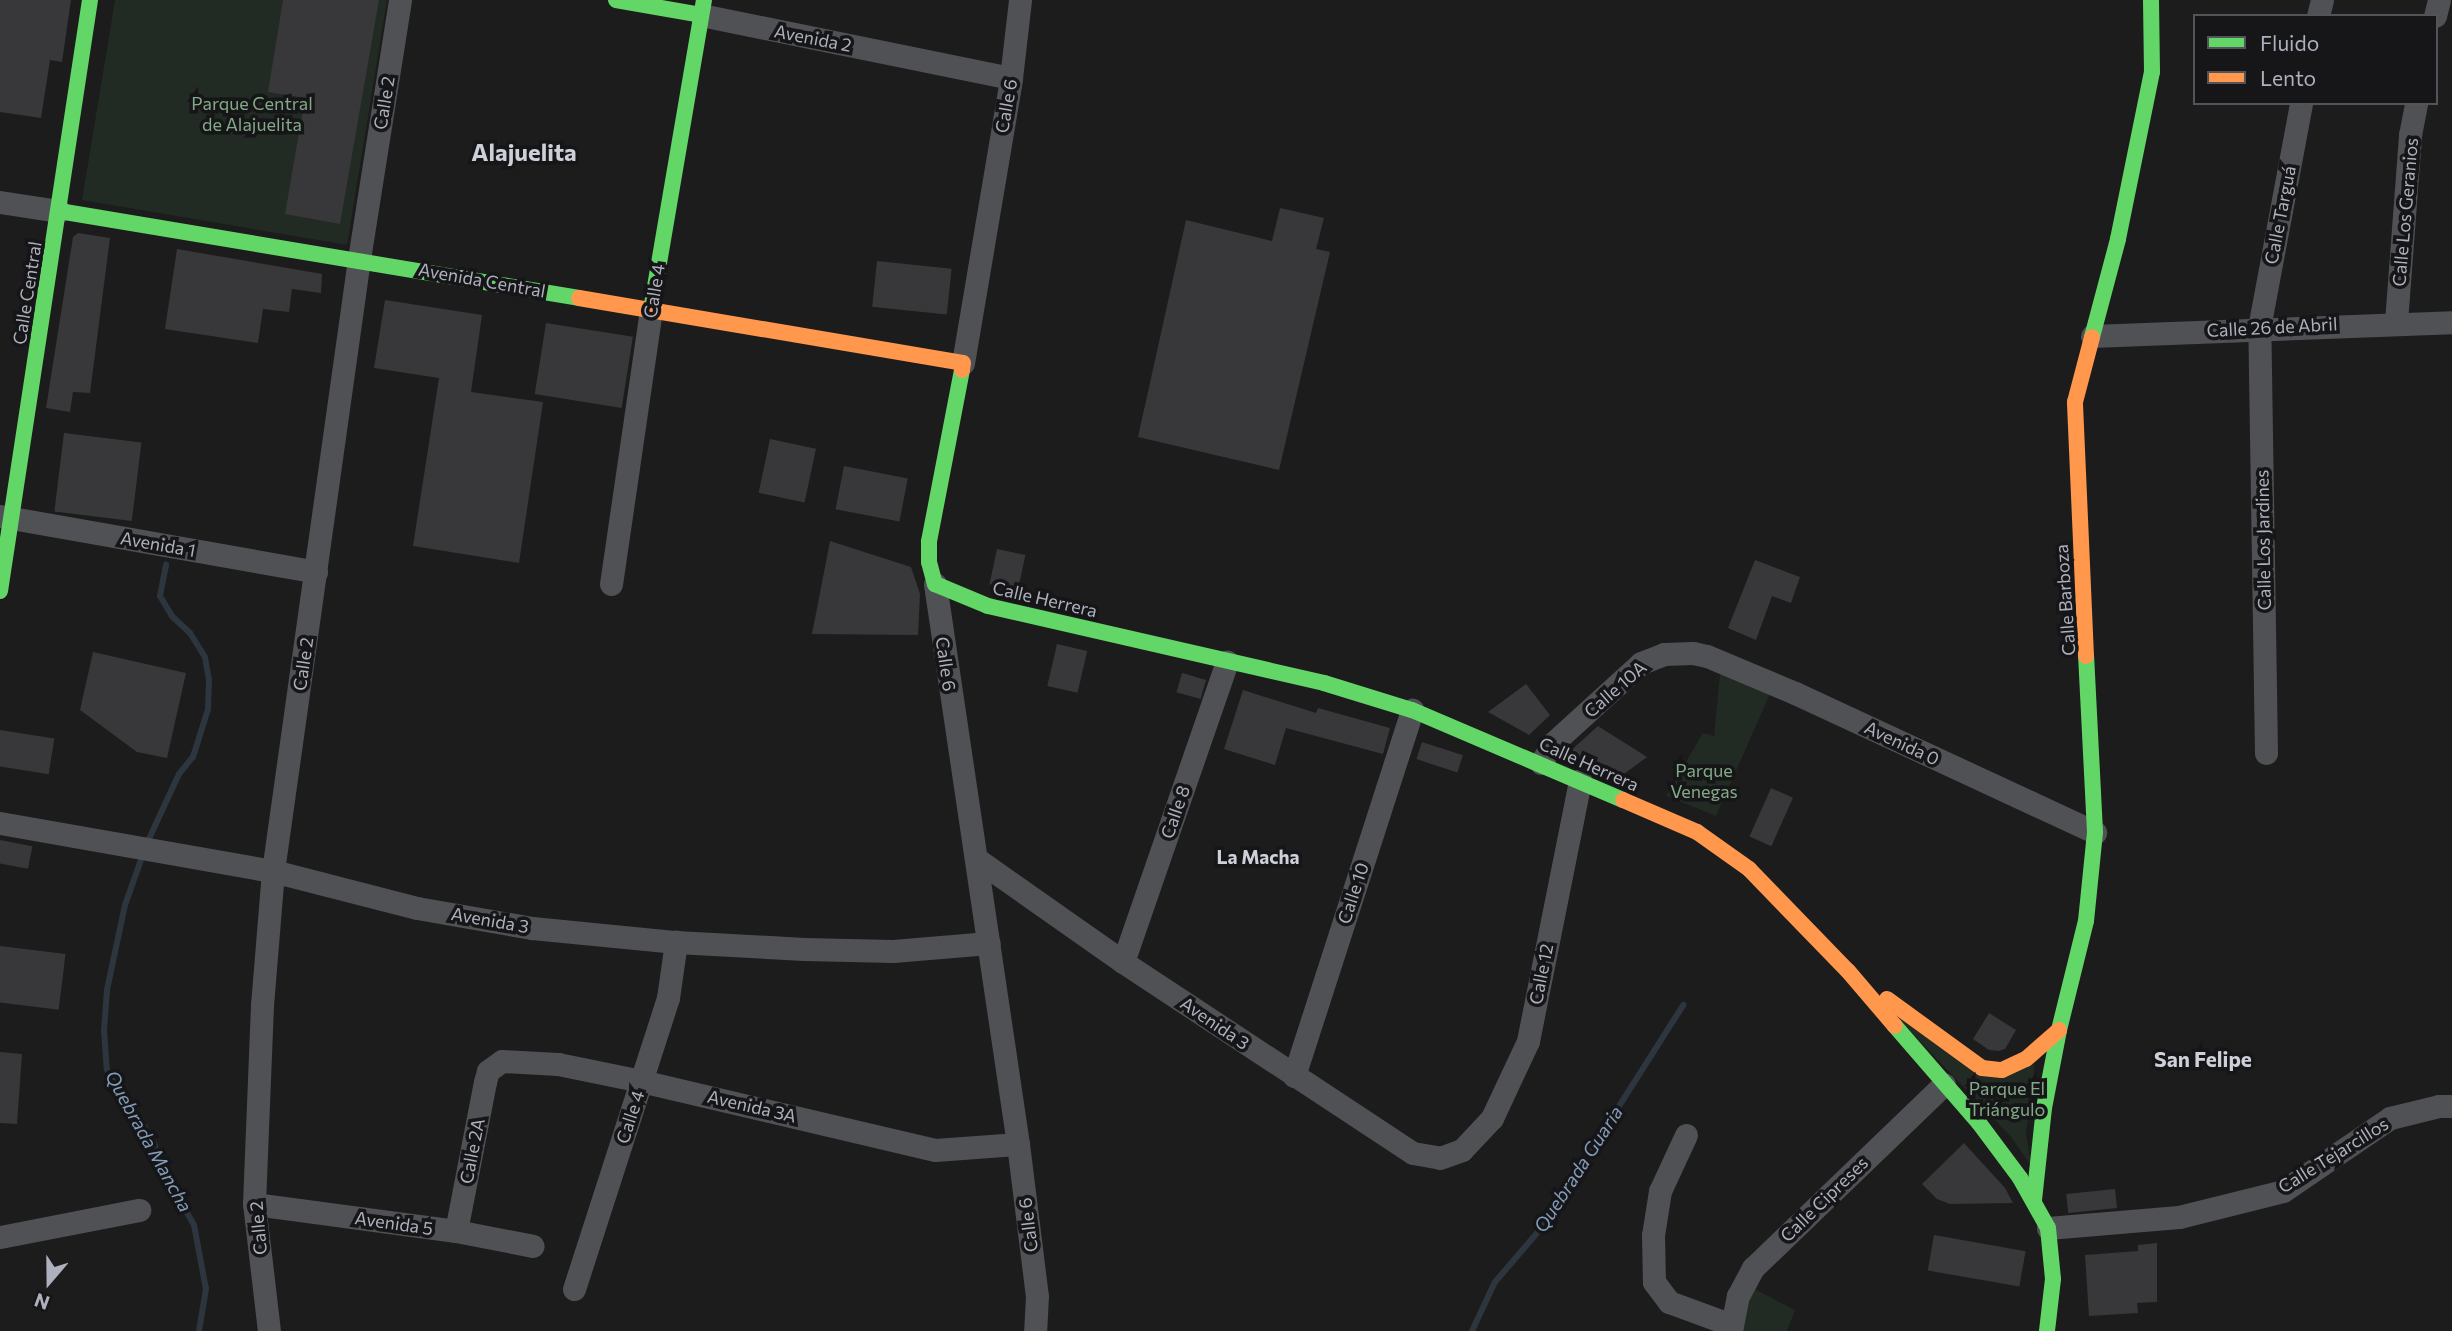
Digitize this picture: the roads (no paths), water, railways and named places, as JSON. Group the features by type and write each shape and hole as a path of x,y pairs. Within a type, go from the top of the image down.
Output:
{"street":[{"name":"Calle Central","path":"0,591 6,517 59,211 90,0"},
{"name":"Calle 2","path":"269,1331 254,1204 258,1067 273,871 359,259 400,0"},
{"name":"Avenida 2","path":"616,0 702,8 1011,78"},
{"name":"Calle 6","path":"1020,0 1011,78 963,363 929,542 929,562 935,584 957,744 978,860 1018,1144 1037,1296 1035,1331"},
{"name":"Calle Barboza","path":"2034,1200 2044,1108 2059,1030 2086,921 2095,832 2075,450 2075,402 2118,239 2152,72 2151,0"},
{"name":"Calle 4","path":"611,584 651,310 702,8"},
{"name":"Calle Targuá","path":"2259,328 2301,105"},
{"name":"Calle Los Geranios","path":"2396,322 2410,135 2416,105"},
{"name":"Avenida Central","path":"0,202 359,259 963,363"},
{"name":"Calle 26 de Abril","path":"2092,336 2396,322 2452,322"},
{"name":"Calle Los Jardines","path":"2259,328 2266,753"},
{"name":"Avenida 1","path":"6,517 316,572"},
{"name":"Calle Herrera","path":"935,584 988,606 1324,683 1412,710 1697,832 1764,883 1848,971 1979,1123 2034,1200 2048,1228 2053,1279 2047,1331"},
{"name":"Calle 10A","path":"1541,763 1552,744 1641,663 1678,652 1707,656"},
{"name":"Avenida 0","path":"1707,656 2095,832"},
{"name":"Calle 8","path":"1123,962 1227,662"},
{"name":"Calle 10","path":"1294,1076 1412,710"},
{"name":"Calle 12","path":"1462,1150 1492,1118 1528,1041 1580,780"},
{"name":"Avenida 3","path":"0,823 273,871 417,908 532,928 676,942 894,951 989,943"},
{"name":"Avenida 3","path":"978,860 1123,962 1413,1153 1440,1158 1462,1150"},
{"name":"Calle 4","path":"574,1289 668,998 676,942"},
{"path":"1848,971 1982,1068 2002,1070 2026,1059 2059,1030"},
{"name":"Avenida 3A","path":"488,1071 502,1061 558,1064 935,1150 1018,1144"},
{"name":"Calle 2A","path":"456,1231 488,1071"},
{"name":"Calle Cipreses","path":"1731,1328 1738,1296 1753,1268 1944,1084"},
{"name":"Calle Tejarcillos","path":"2048,1228 2179,1217 2283,1191 2390,1118 2439,1105 2452,1106"},
{"path":"1686,1135 1660,1191 1653,1235 1654,1282 1670,1302 1731,1328"},
{"name":"Avenida 5","path":"254,1204 456,1231 533,1246"},
{"path":"0,1237 139,1210"}],"waterway":[{"name":"Quebrada Mancha","path":"147,843 179,774 193,757 208,709 209,680 205,657 190,633 172,616 160,596 166,565"},
{"name":"Quebrada Mancha","path":"143,854 125,905 107,990 104,1030 107,1069 121,1098 136,1112 154,1143 163,1170 194,1225 206,1289 199,1331"},
{"name":"Quebrada Guaria","path":"1472,1331 1495,1282 1543,1226 1683,1005"}],"district":[{"name":"Alajuelita","path":"524,152"},
{"name":"La Macha","path":"1258,857"},
{"name":"San Felipe","path":"2203,1059"}],"park label":[{"name":"Parque Central de Alajuelita","path":"252,114"},
{"name":"Parque Venegas","path":"1704,781"},
{"name":"Parque El Triángulo","path":"2007,1099"}]}
